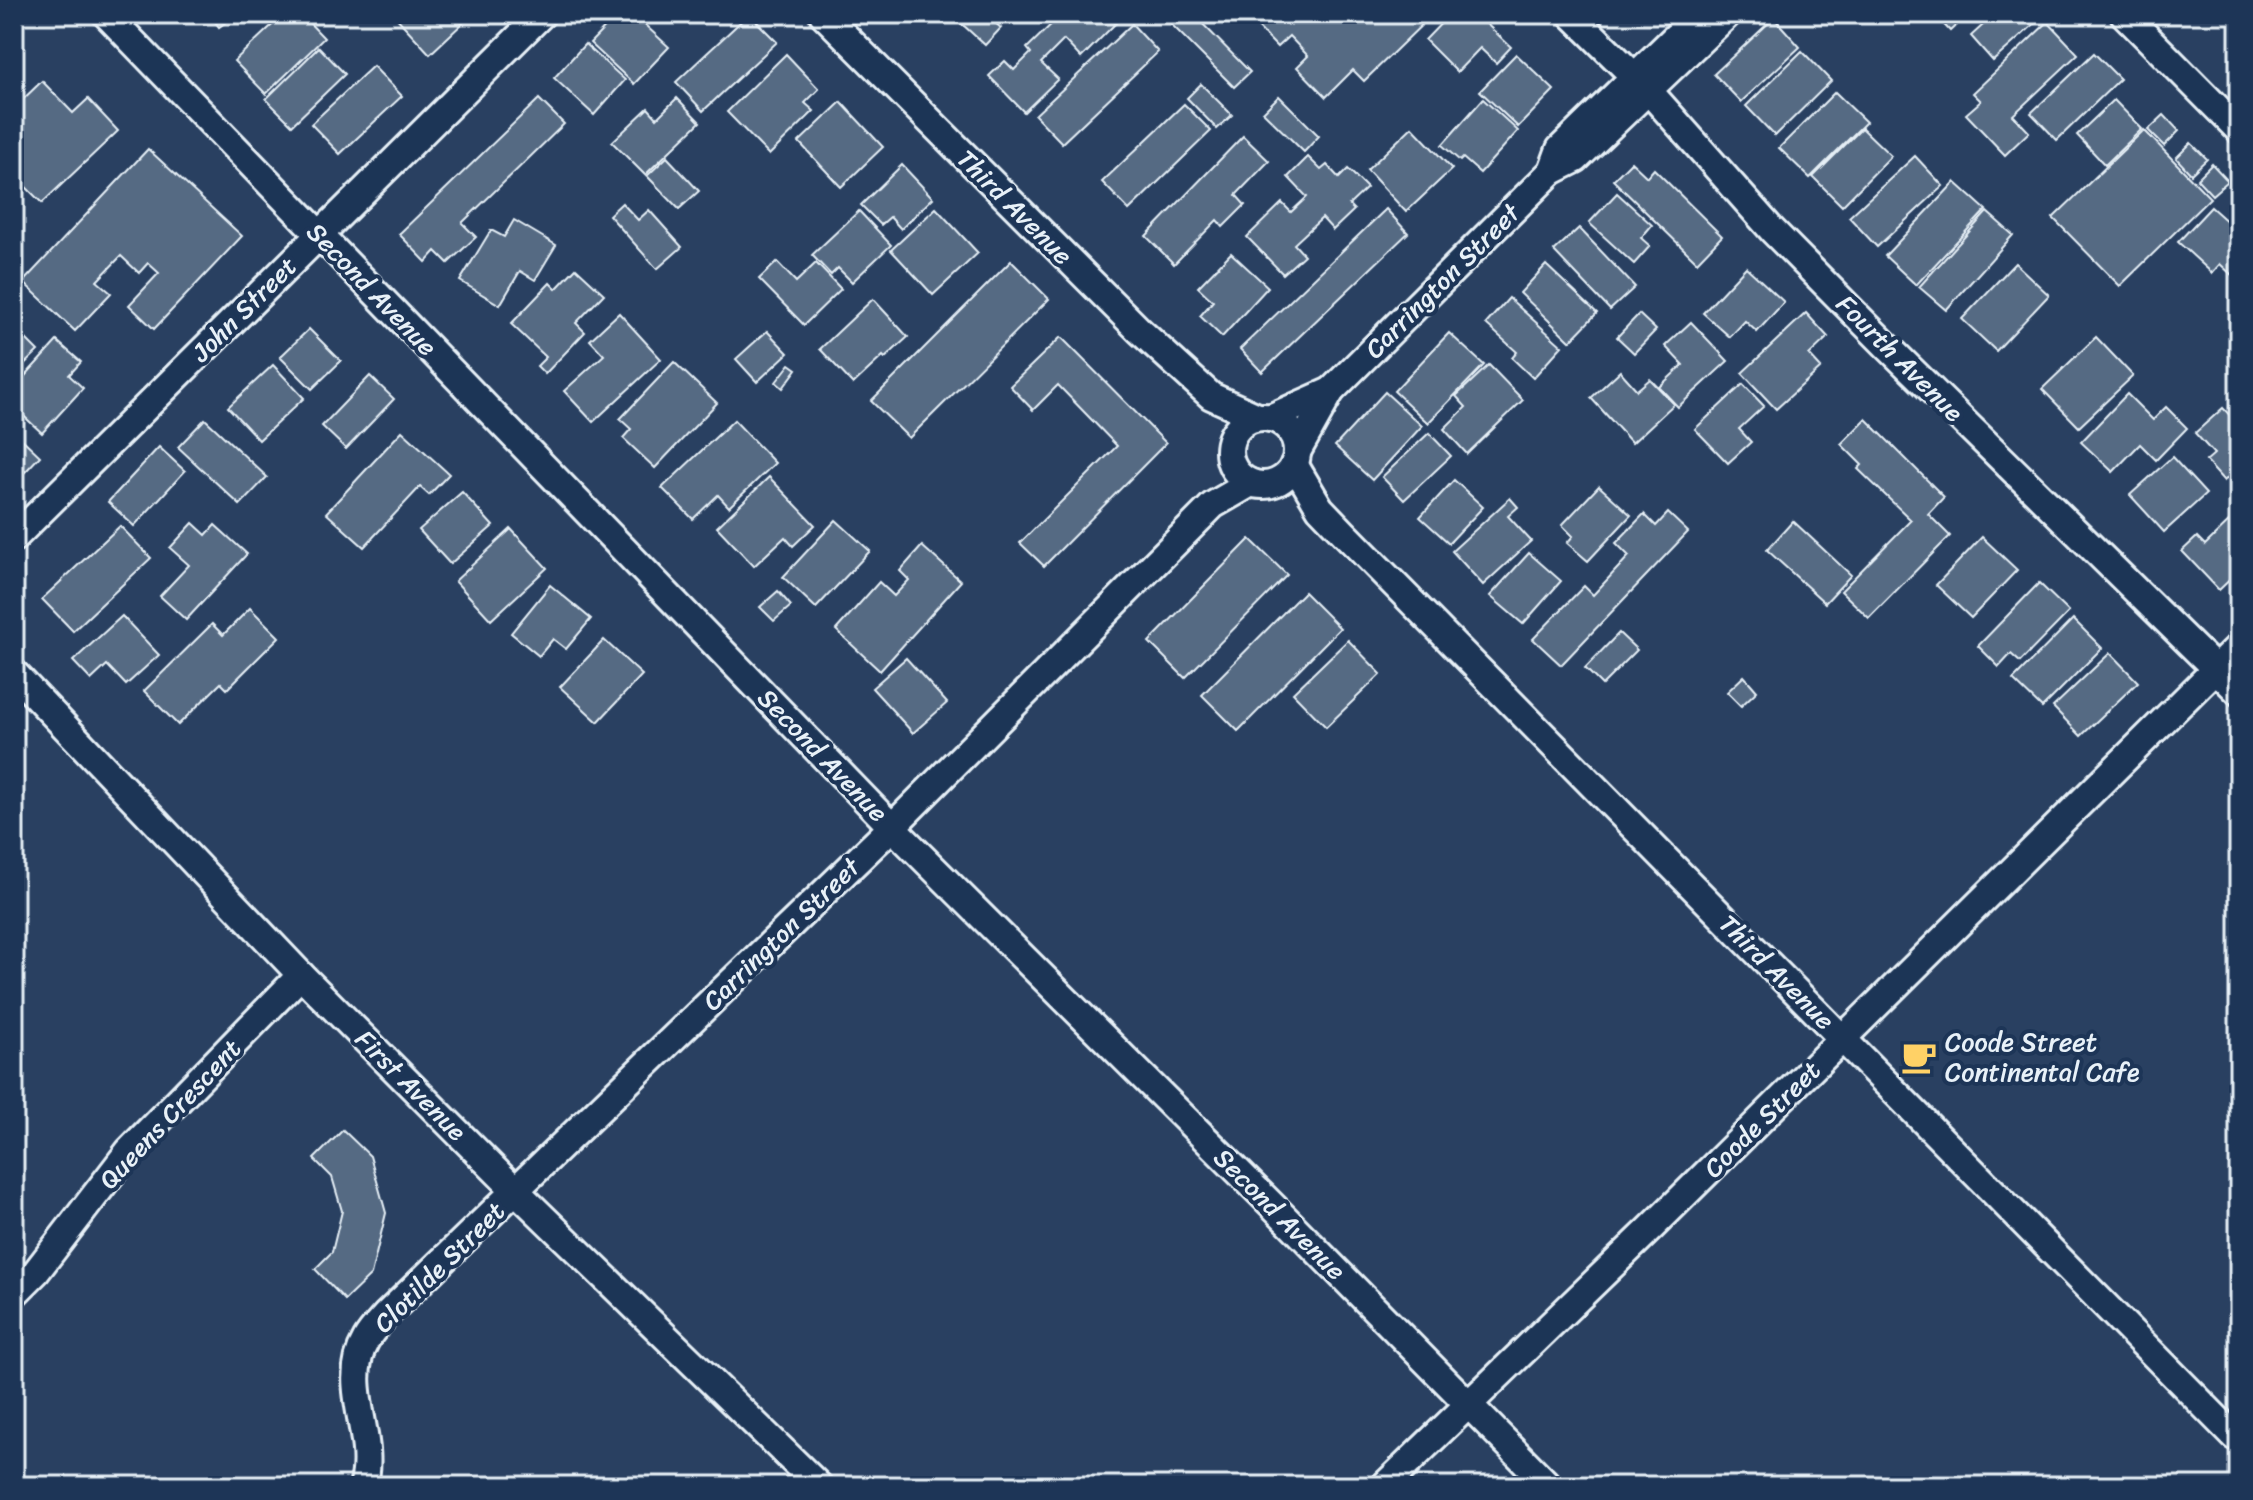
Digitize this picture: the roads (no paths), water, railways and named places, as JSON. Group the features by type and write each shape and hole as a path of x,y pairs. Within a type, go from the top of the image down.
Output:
{"street":[{"name":"Second Avenue","path":"106,14 892,827 1549,1486"},
{"name":"John Street","path":"14,538 542,14"},
{"name":"Third Avenue","path":"823,14 1140,331 1211,396 1264,418"},
{"name":"Fourth Avenue","path":"1571,14 1641,83 1792,250 2239,692"},
{"name":"Carrington Street","path":"1641,83 1699,14"},
{"name":"Carrington Street","path":"516,1191 892,827 1213,505 1280,470 1331,391 1552,171 1560,149 1728,14"},
{"path":"2124,14 2239,130"},
{"name":"Carrington Street","path":"1264,418 1331,391"},
{"name":"Third Avenue","path":"1211,396 1231,448"},
{"path":"1264,418 1286,427 1296,443 1280,470 1242,477 1234,469 1231,448 1238,428 1247,421 1264,418"},
{"name":"Carrington Street","path":"1213,505 1231,448"},
{"name":"Third Avenue","path":"1280,470 2234,1436"},
{"name":"Coode Street","path":"1384,1486 1664,1216 2239,646"},
{"name":"First Avenue","path":"14,673 301,975 516,1191 819,1486"},
{"name":"Queens Crescent","path":"14,1294 36,1272 129,1151 301,975"},
{"name":"Clotilde Street","path":"363,1486 367,1473 366,1448 357,1399 356,1366 366,1340 386,1315 516,1191"}],"place":[{"name":"Coode Street Continental Cafe","path":"1919,1057"}]}
